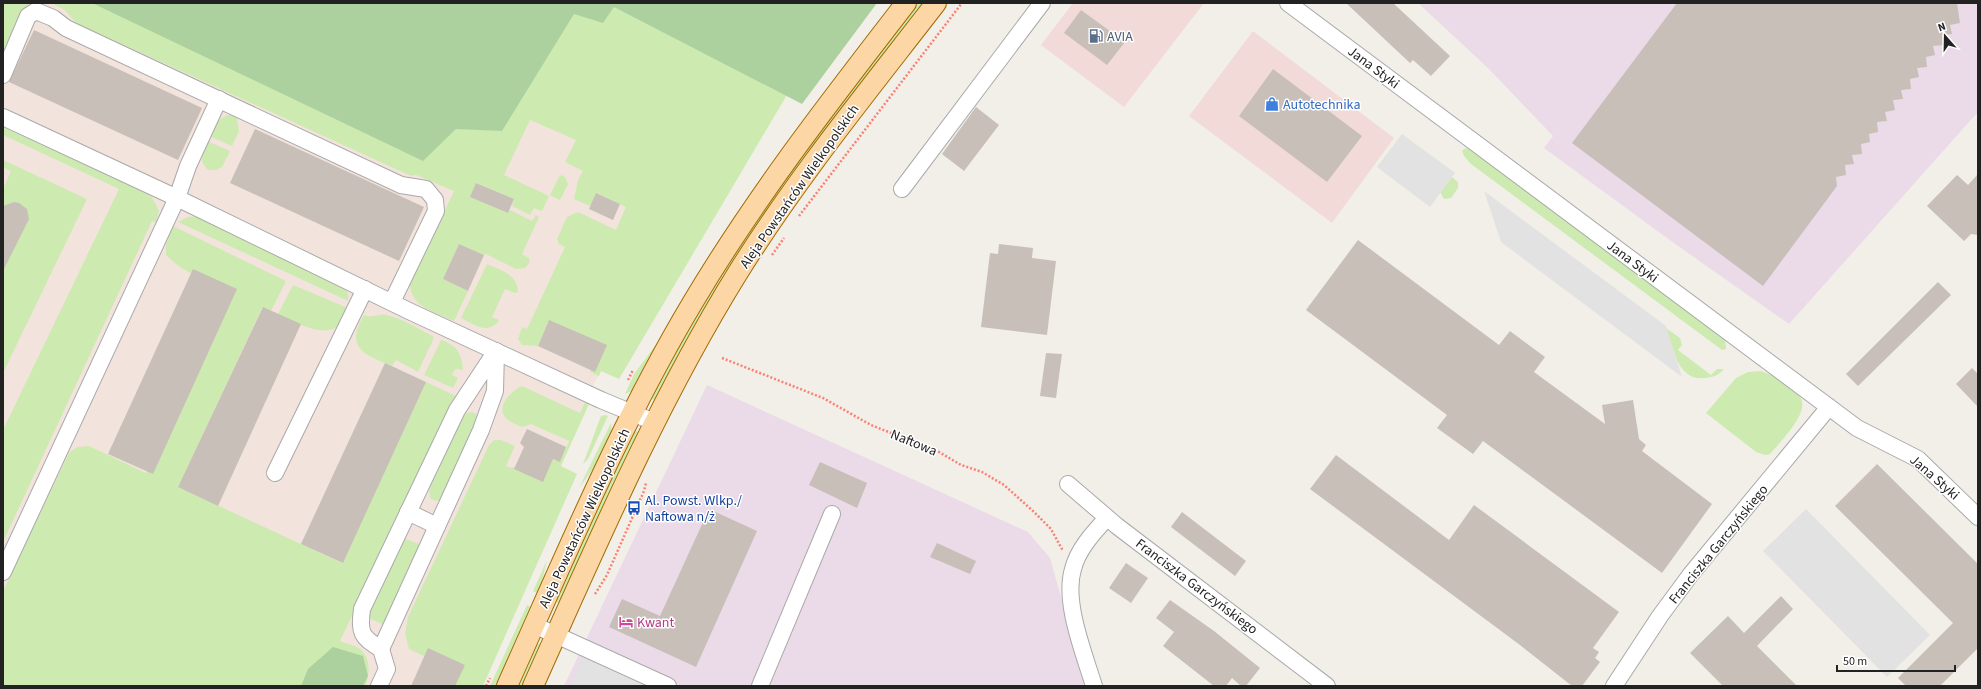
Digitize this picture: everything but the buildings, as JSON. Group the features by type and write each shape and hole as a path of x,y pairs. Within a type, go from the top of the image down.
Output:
{"main road":[{"name":"Aleja Powstańców Wielkopolskich","path":"507,686 634,412 692,303 739,229 812,125 906,3"},
{"name":"Aleja Powstańców Wielkopolskich","path":"533,686 654,422 694,348 766,229 844,121 936,3"}],"street":[{"path":"902,189 1042,3"},
{"name":"Jana Styki","path":"1288,3 1864,433 1895,446 1918,459 1978,517"},
{"path":"3,75 28,16 36,12 53,18 66,28 401,185 426,189 435,200 436,211 392,302"},
{"path":"3,572 177,198 188,166 219,99"},
{"path":"3,117 177,198 392,302 601,400 634,412"},
{"path":"275,473 365,289"},
{"path":"380,686 387,669 381,650 366,640 360,628 362,609 457,410 496,350"},
{"path":"381,650 481,430 495,391 496,350"},
{"name":"Franciszka Garczyńskiego","path":"1614,686 1660,616 1691,574 1829,407"},
{"name":"Aleja Powstańców Wielkopolskich","path":"634,412 654,422"},
{"name":"Franciszka Garczyńskiego","path":"1068,484 1107,518 1327,686"},
{"path":"408,512 437,526"},
{"path":"760,686 832,514"},
{"path":"1094,686 1070,604 1073,569 1090,537 1107,518"},
{"name":"Aleja Powstańców Wielkopolskich","path":"534,625 556,634"},
{"path":"556,634 668,686"}],"path":[{"path":"798,217 962,3"},
{"path":"768,262 785,236"},
{"name":"Naftowa","path":"722,358 823,398 871,425 939,452 961,465 982,472 1004,485 1051,529 1073,569"},
{"path":"591,600 607,575 644,491 647,478"}],"shaded area":[{"path":"3,3 647,3 619,379 601,371 589,393 560,461 477,686 3,686"},
{"path":"1073,3 1204,3 1124,107 1041,45"},
{"path":"1418,3 1978,3 1978,112 1789,324 1671,241 1544,148 1553,136 1489,69"},
{"path":"1253,31 1394,138 1332,223 1189,116"},
{"path":"1402,134 1455,173 1430,207 1377,167"},
{"path":"1484,191 1666,326 1682,377 1501,242"},
{"path":"707,385 1028,532 1050,558 1086,686 564,686"},
{"path":"1806,509 1930,635 1887,677 1763,551"},
{"path":"583,657 649,686 570,686"}],"green space":[{"path":"3,3 29,3 3,57"},
{"path":"51,3 711,3 797,78 619,379 601,371 599,376 590,372 601,346 548,322 538,346 522,345 518,339 522,327 527,329 565,247 559,244 557,239 567,217 578,212 616,230 626,207 597,193 590,206 574,199 578,180 583,171 565,162 576,140 530,120 504,175 549,196 542,211 534,208 530,215 512,206 514,199 477,183 471,197 508,213 510,210 532,221 536,215 539,217 522,254 529,258 530,262 525,268 516,269 486,254 484,255 459,244 443,279 468,291 454,321 419,304 411,292 410,284 454,191 416,175 411,176 76,23 65,10"},
{"path":"92,3 877,3 802,104 614,7 603,23 574,14 502,131 456,129 423,161"},
{"path":"918,3 926,3 656,401 650,398 703,301 769,201 817,134"},
{"path":"231,114 237,118 239,131 232,146 209,136 217,122 223,117"},
{"path":"3,127 143,191 152,197 159,211 156,222 152,221 3,542 3,430 119,189 3,135"},
{"path":"207,141 230,151 222,167 216,170 208,170 203,163 202,153"},
{"path":"1465,148 1469,149 1725,338 1726,349 1722,350 1471,164 1464,156 1462,151"},
{"path":"3,160 87,199 3,373 3,189 11,171 3,167"},
{"path":"560,175 565,177 568,184 560,200 550,195"},
{"path":"1452,177 1458,182 1458,188 1451,198 1444,199 1440,192"},
{"path":"196,216 341,284 347,292 348,301 178,222 188,217"},
{"path":"173,226 286,281 271,311 262,308 178,487 342,563 426,382 456,396 340,641 359,648 367,658 369,673 365,686 3,686 3,591 69,453 77,447 89,446 146,473 232,293 181,268 166,255 166,245"},
{"path":"487,264 512,277 517,286 518,292 515,293 505,289 492,317 499,320 495,325 486,328 461,318"},
{"path":"293,285 348,308 344,320 338,327 330,330 321,330 312,329 278,314"},
{"path":"364,315 392,316 433,336 433,340 418,372 396,360 392,366 373,358 360,349 357,343 356,335 358,326"},
{"path":"1666,328 1680,338 1682,345 1678,350 1711,375 1717,369 1724,369 1717,375 1708,378 1696,378 1688,375 1674,354"},
{"path":"661,338 638,385 632,391 625,394 634,374"},
{"path":"441,340 455,347 461,359 463,370 455,369 452,375 458,378 453,388 424,375"},
{"path":"1761,371 1777,378 1791,388 1800,397 1802,403 1801,411 1793,427 1770,454 1765,455 1756,452 1706,413 1736,378 1748,372"},
{"path":"522,386 580,413 585,402 589,404 561,466 577,474 483,686 452,686 458,672 409,649 405,634 408,617 489,445 494,440 501,440 515,446 506,466 513,468 546,460 553,459 560,461 569,441 531,424 522,427 507,419 503,414 503,405 509,395"},
{"path":"471,412 475,413 478,419 443,498 436,501 430,498 429,490 464,414"},
{"path":"601,416 608,416 588,459 583,464"},
{"path":"611,423 611,431 606,448 579,488"},
{"path":"637,431 639,434 560,604 555,601 633,432"},
{"path":"406,539 419,544 420,547 384,625 369,618 369,609 401,541"},
{"path":"547,560 539,594 533,591"},
{"path":"527,605 533,608 498,686 490,686"},
{"path":"536,643 540,644 541,646 523,686 516,686"},
{"path":"333,647 363,656 368,676 363,686 301,686 308,669"}],"place":[{"name":"AVIA","path":"1096,36"},
{"name":"Autotechnika","path":"1272,104"},
{"name":"Al. Powst. Wlkp./ Naftowa n/ż","path":"634,508"},
{"name":"Kwant","path":"626,622"}]}
